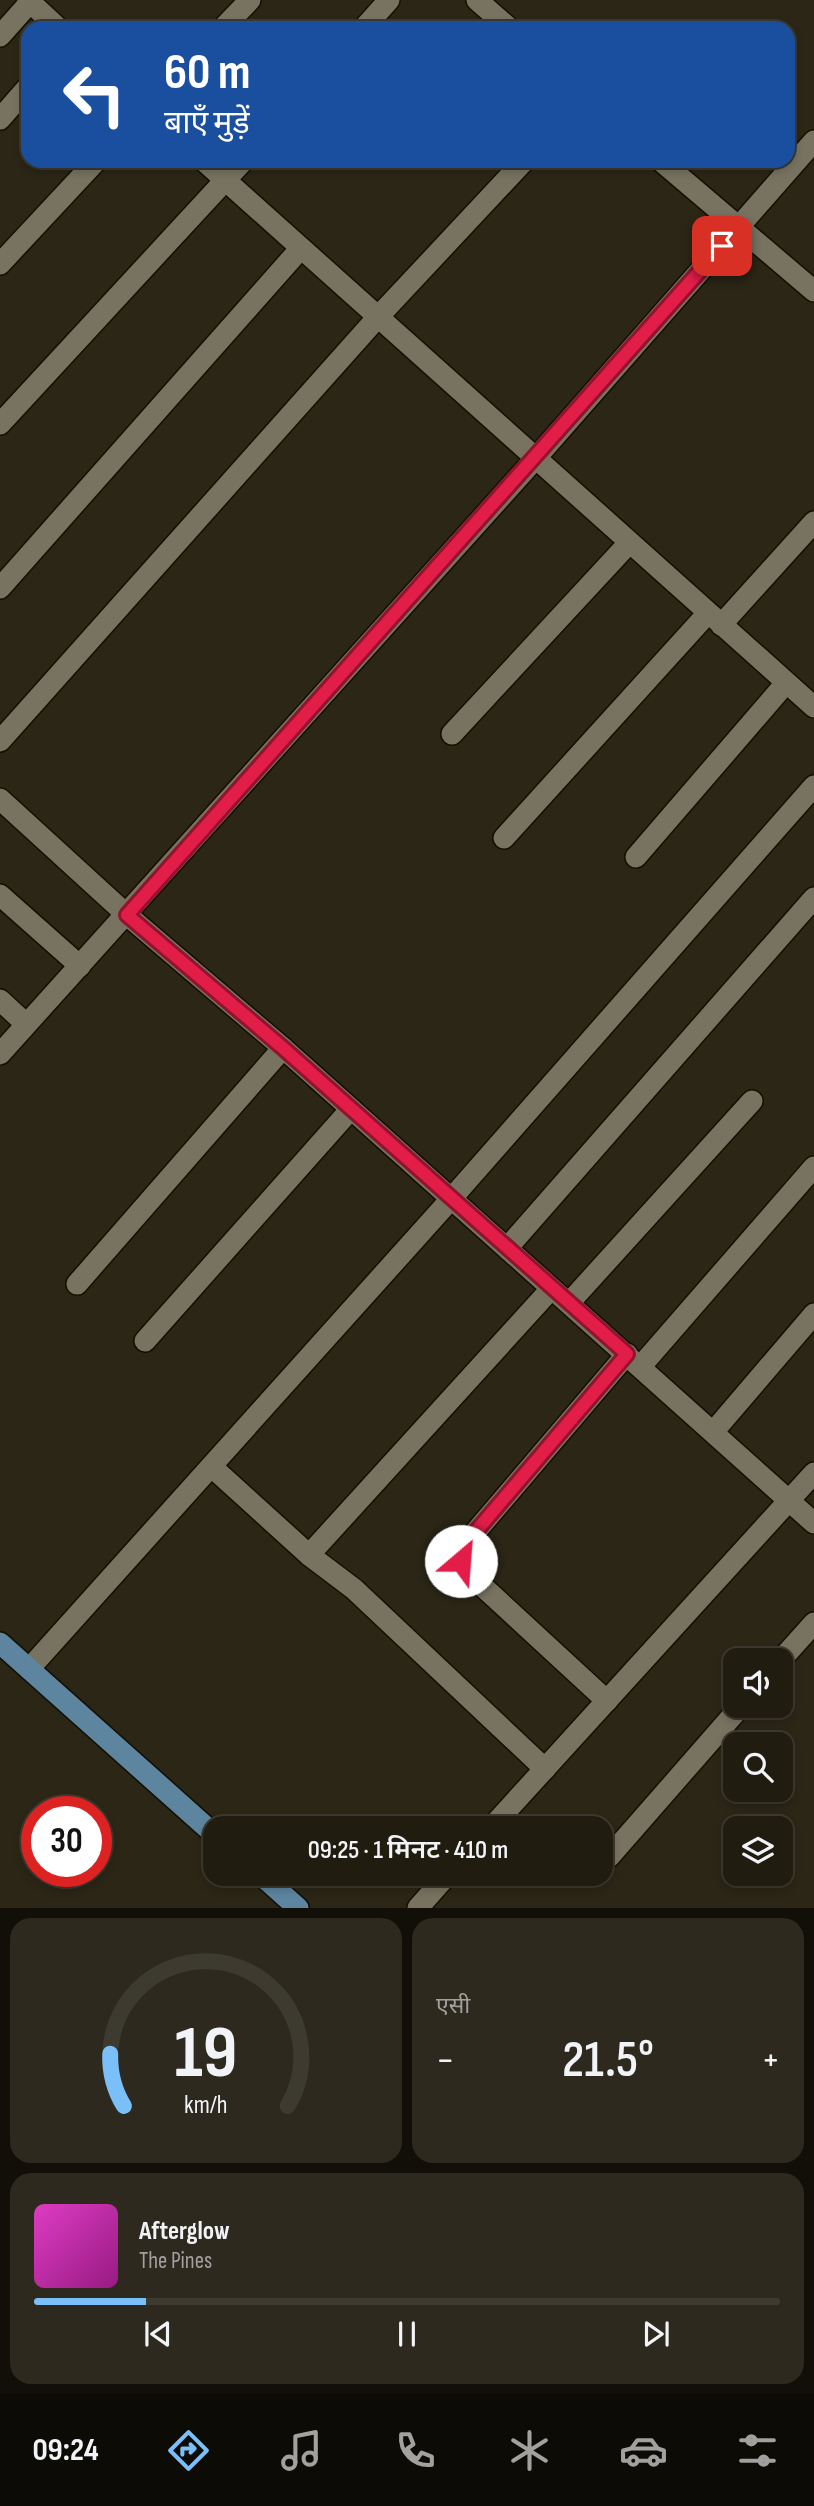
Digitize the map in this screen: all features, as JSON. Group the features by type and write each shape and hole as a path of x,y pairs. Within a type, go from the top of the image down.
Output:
{"main road":[{"path":"0,1643 203,1824"},
{"path":"273,1886 298,1908"}],"street":[{"path":"230,21 250,0"},
{"path":"370,21 389,0"},
{"path":"477,0 501,21"},
{"path":"0,36 30,1 51,21"},
{"path":"0,119 21,95"},
{"path":"795,163 814,141"},
{"path":"0,264 89,168"},
{"path":"212,168 814,707"},
{"path":"0,424 237,168"},
{"path":"0,741 377,318 517,168"},
{"path":"669,168 814,291"},
{"path":"0,1054 535,459 790,168"},
{"path":"0,588 301,248"},
{"path":"505,838 714,619 814,522"},
{"path":"452,734 629,543"},
{"path":"636,857 786,683"},
{"path":"29,1669 451,1199 814,786"},
{"path":"0,799 127,915 283,1048 508,1247 551,1289 714,1431 814,1523"},
{"path":"0,895 80,966"},
{"path":"508,1247 814,898"},
{"path":"0,1000 26,1024"},
{"path":"78,1284 283,1048"},
{"path":"569,1303 752,1101"},
{"path":"145,1341 351,1109"},
{"path":"607,1701 466,1571 461,1561 466,1543 814,1167"},
{"path":"309,1555 551,1289"},
{"path":"714,1431 814,1314"},
{"path":"212,1467 309,1555 354,1589 545,1769"},
{"path":"502,1816 814,1473"},
{"path":"792,1648 814,1623"},
{"path":"613,1852 731,1718"},
{"path":"418,1908 437,1886"}],"route":[{"path":"461,1561 466,1543 627,1354 283,1048 127,915 722,246"}]}
